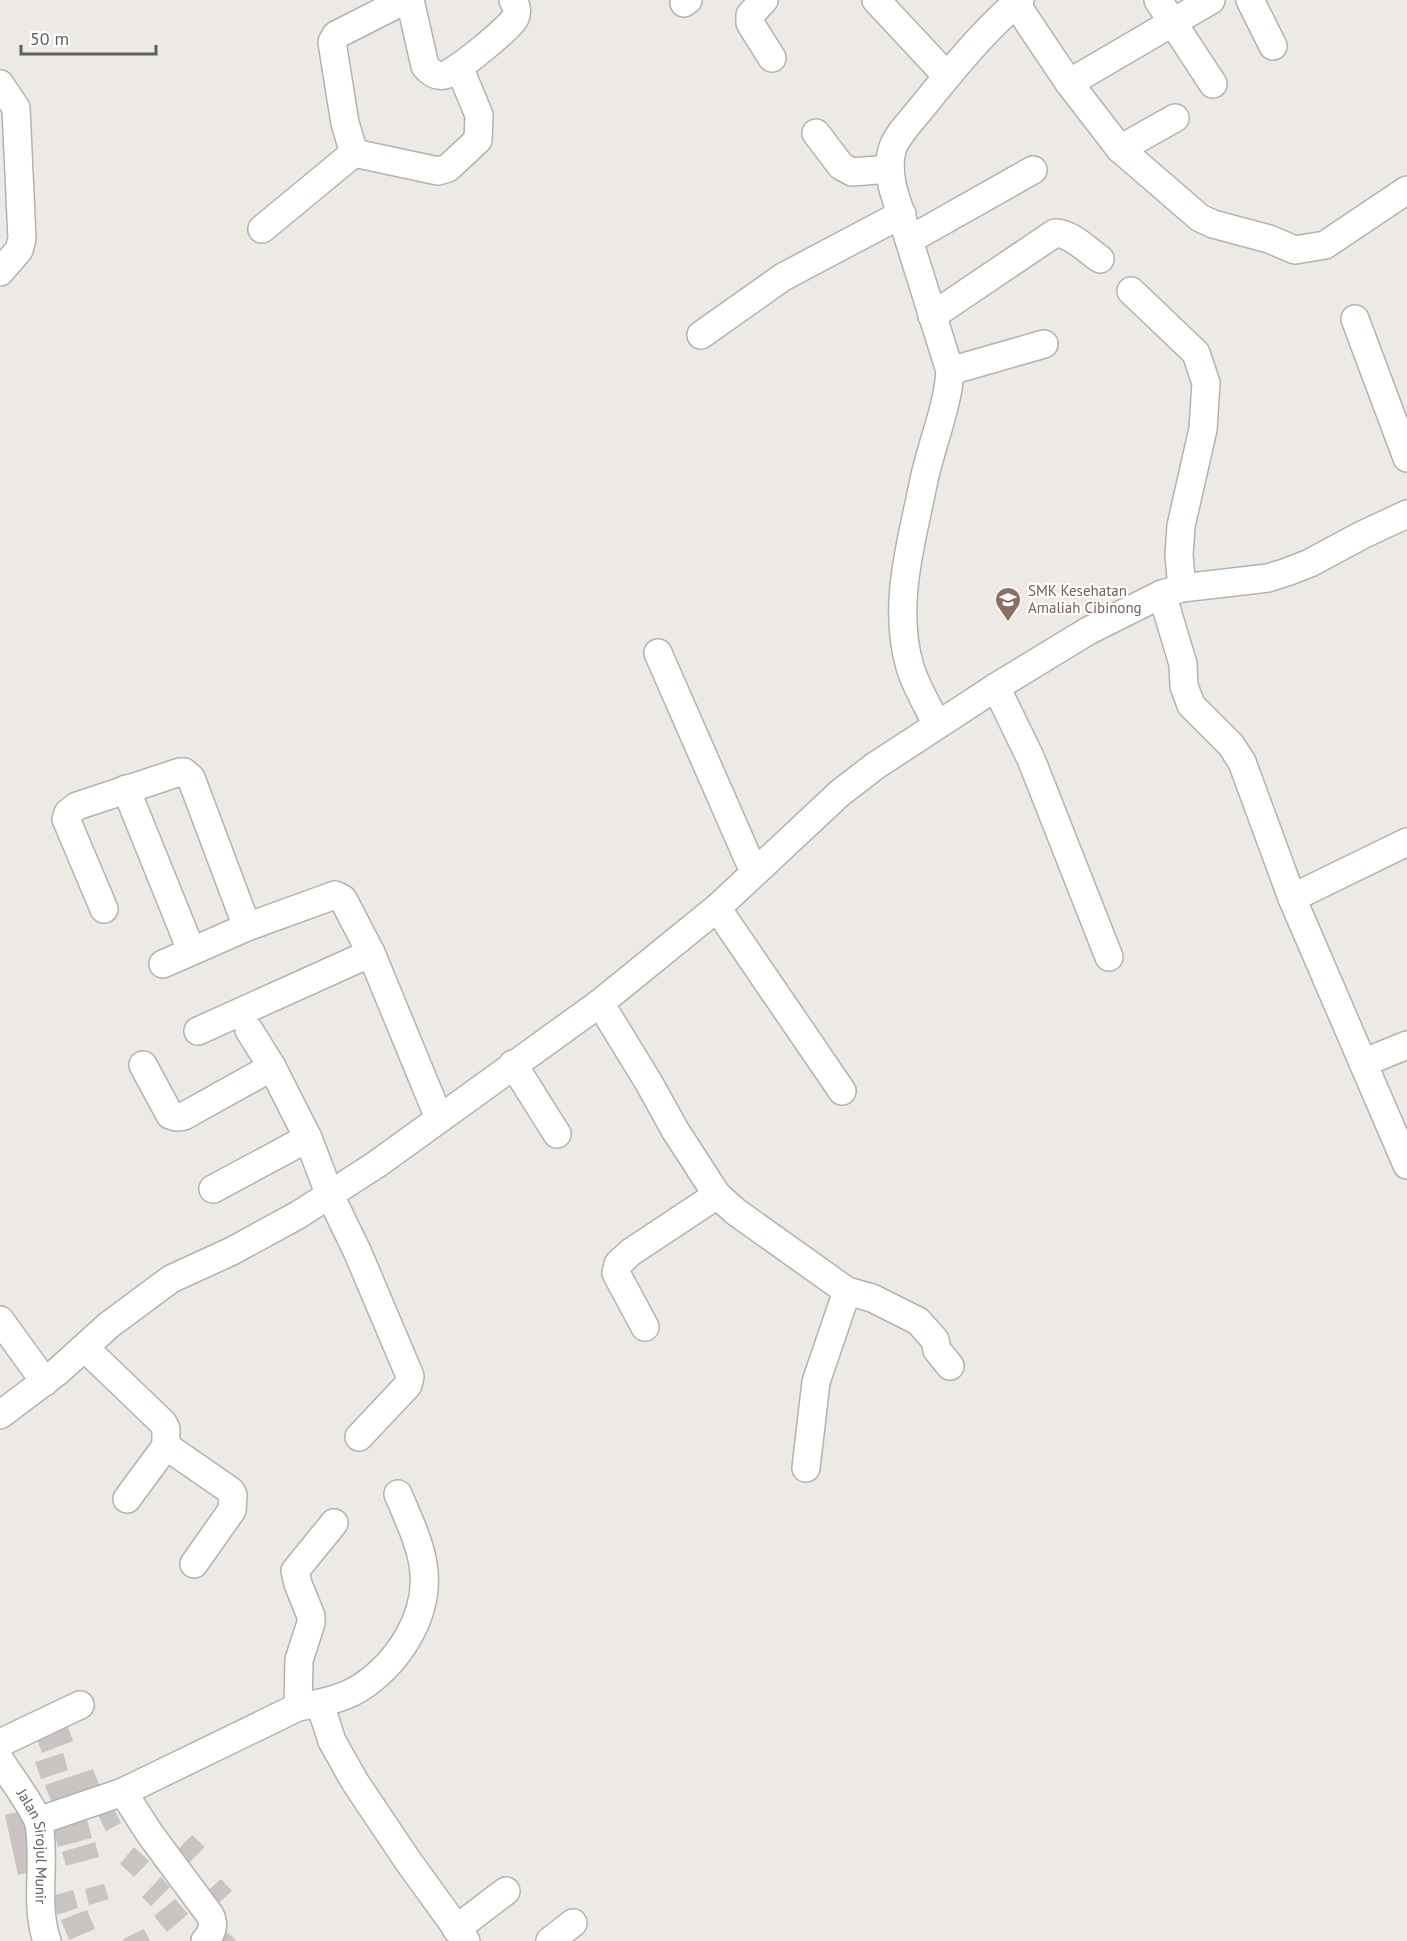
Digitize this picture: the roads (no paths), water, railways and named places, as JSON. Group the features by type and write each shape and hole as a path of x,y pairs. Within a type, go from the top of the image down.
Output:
{"street":[{"path":"354,153 345,123 332,42 336,35 408,0 427,69 438,75 446,75 459,67 515,19 517,11 513,0"},
{"path":"764,0 750,15 750,23 772,58"},
{"path":"876,0 947,76"},
{"path":"1069,83 1165,11 1211,0"},
{"path":"1250,0 1273,46"},
{"path":"937,725 910,666 904,624 903,592 928,461 943,416 950,371 909,240 890,169 891,155 897,138 947,76 1018,2 1069,83 1120,149 1200,218 1213,224 1269,239 1295,250 1325,245 1407,190"},
{"path":"1165,11 1213,84"},
{"path":"354,153 438,171 448,168 478,140 479,115 459,67"},
{"path":"0,84 16,108 22,239 19,250 0,272"},
{"path":"1120,149 1174,118"},
{"path":"816,133 841,166 852,172 890,169"},
{"path":"262,229 354,153"},
{"path":"909,240 1033,170"},
{"path":"701,335 783,277 902,214"},
{"path":"933,316 1054,233 1069,237 1100,259"},
{"path":"1131,291 1196,353 1206,383 1203,429 1181,526 1179,555 1172,591 1184,686 1191,705 1231,745 1242,762 1292,898 1407,1165"},
{"path":"1354,319 1407,458"},
{"path":"950,371 1044,344"},
{"path":"0,1415 45,1382 109,1325 171,1279 267,1233 298,1215 377,1164 600,1003 717,908 840,793 875,766 996,687 1088,631 1172,591 1278,575 1310,563 1407,514"},
{"path":"658,653 754,872"},
{"path":"996,687 1031,759 1109,957"},
{"path":"104,909 66,819 71,809 180,772 190,776 247,927"},
{"path":"126,789 191,950"},
{"path":"1292,898 1407,842"},
{"path":"163,964 247,927 337,894 343,899 371,953 439,1118"},
{"path":"717,908 842,1090"},
{"path":"198,1030 371,953"},
{"path":"600,1003 680,1139 717,1195 736,1212 847,1291 872,1298 918,1321 935,1340 937,1350 950,1366"},
{"path":"249,1030 272,1067 308,1138 329,1193 382,1308 411,1379 404,1390 359,1437"},
{"path":"1363,1063 1407,1045"},
{"path":"513,1064 557,1134"},
{"path":"143,1065 170,1115 176,1117 184,1116 272,1067"},
{"path":"213,1189 308,1138"},
{"path":"645,1327 616,1273 618,1264 631,1252 717,1195"},
{"path":"806,1467 816,1382 847,1291"},
{"path":"0,1320 45,1382"},
{"path":"85,1348 163,1423 166,1429 166,1446 127,1499"},
{"path":"166,1446 234,1495 232,1510 194,1564"},
{"path":"38,1821 123,1792 311,1705 359,1688 382,1669 400,1651 413,1628 421,1604 424,1572 416,1540 398,1494"},
{"path":"311,1705 299,1660 311,1623 311,1616 295,1571 334,1523"},
{"path":"0,1743 80,1705"},
{"path":"311,1705 322,1710 338,1752 408,1861 461,1935 506,1891"},
{"name":"Jalan Sirojul Munir","path":"0,1760 38,1821 41,1845 40,1911 47,1941"},
{"path":"123,1792 161,1850 210,1915 213,1925 211,1934 205,1941"},
{"path":"550,1941 573,1923"}],"place":[{"name":"SMK Kesehatan Amaliah Cibinong","path":"1008,623"}]}
